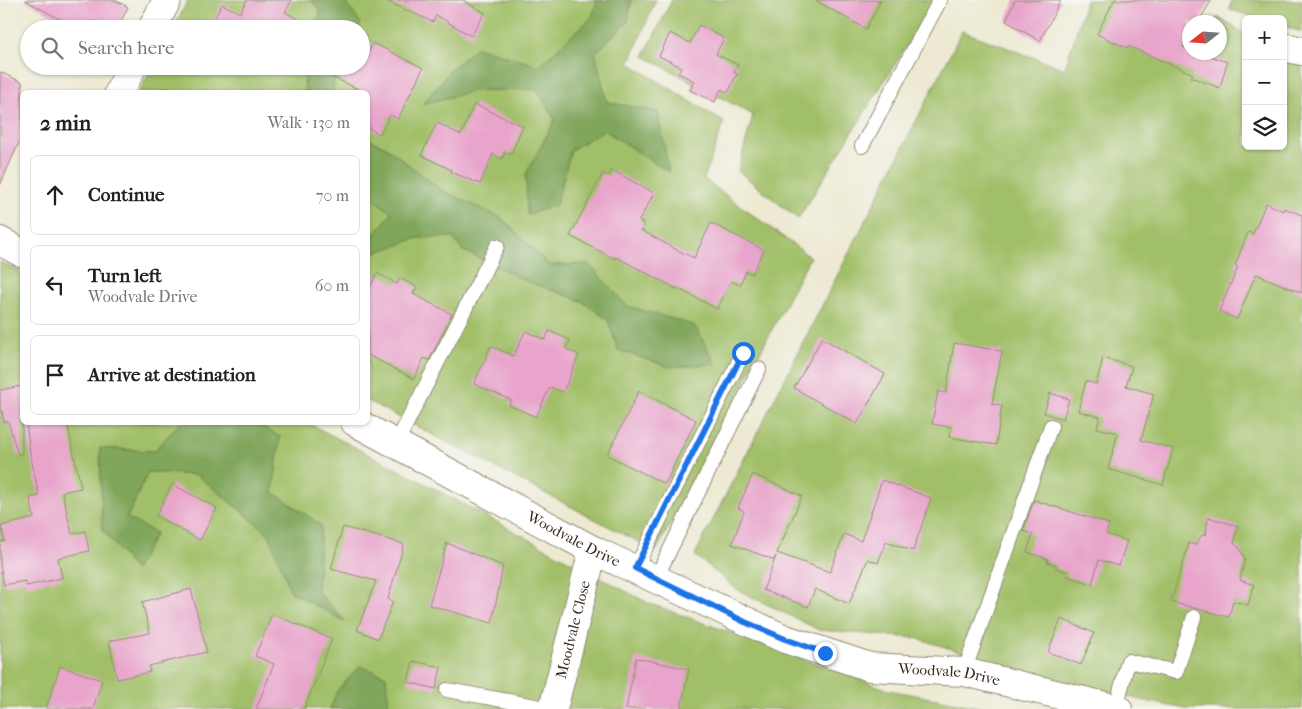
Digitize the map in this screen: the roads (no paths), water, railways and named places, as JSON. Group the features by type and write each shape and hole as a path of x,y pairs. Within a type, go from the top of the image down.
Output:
{"street":[{"path":"157,20 167,0"},
{"path":"1287,48 1302,52"},
{"path":"120,90 128,75"},
{"path":"0,241 20,252"},
{"name":"Woodvale Drive","path":"361,425 593,550 785,639 870,667 964,672 1117,709"},
{"name":"Moodvale Close","path":"553,709 593,550"}],"lane":[{"path":"862,146 940,0"},
{"path":"396,444 497,246"},
{"path":"645,573 743,353"},
{"path":"645,573 759,369"},
{"path":"964,672 1051,426"},
{"path":"1117,709 1128,661 1176,672 1194,617"},
{"path":"447,690 553,709"}]}
